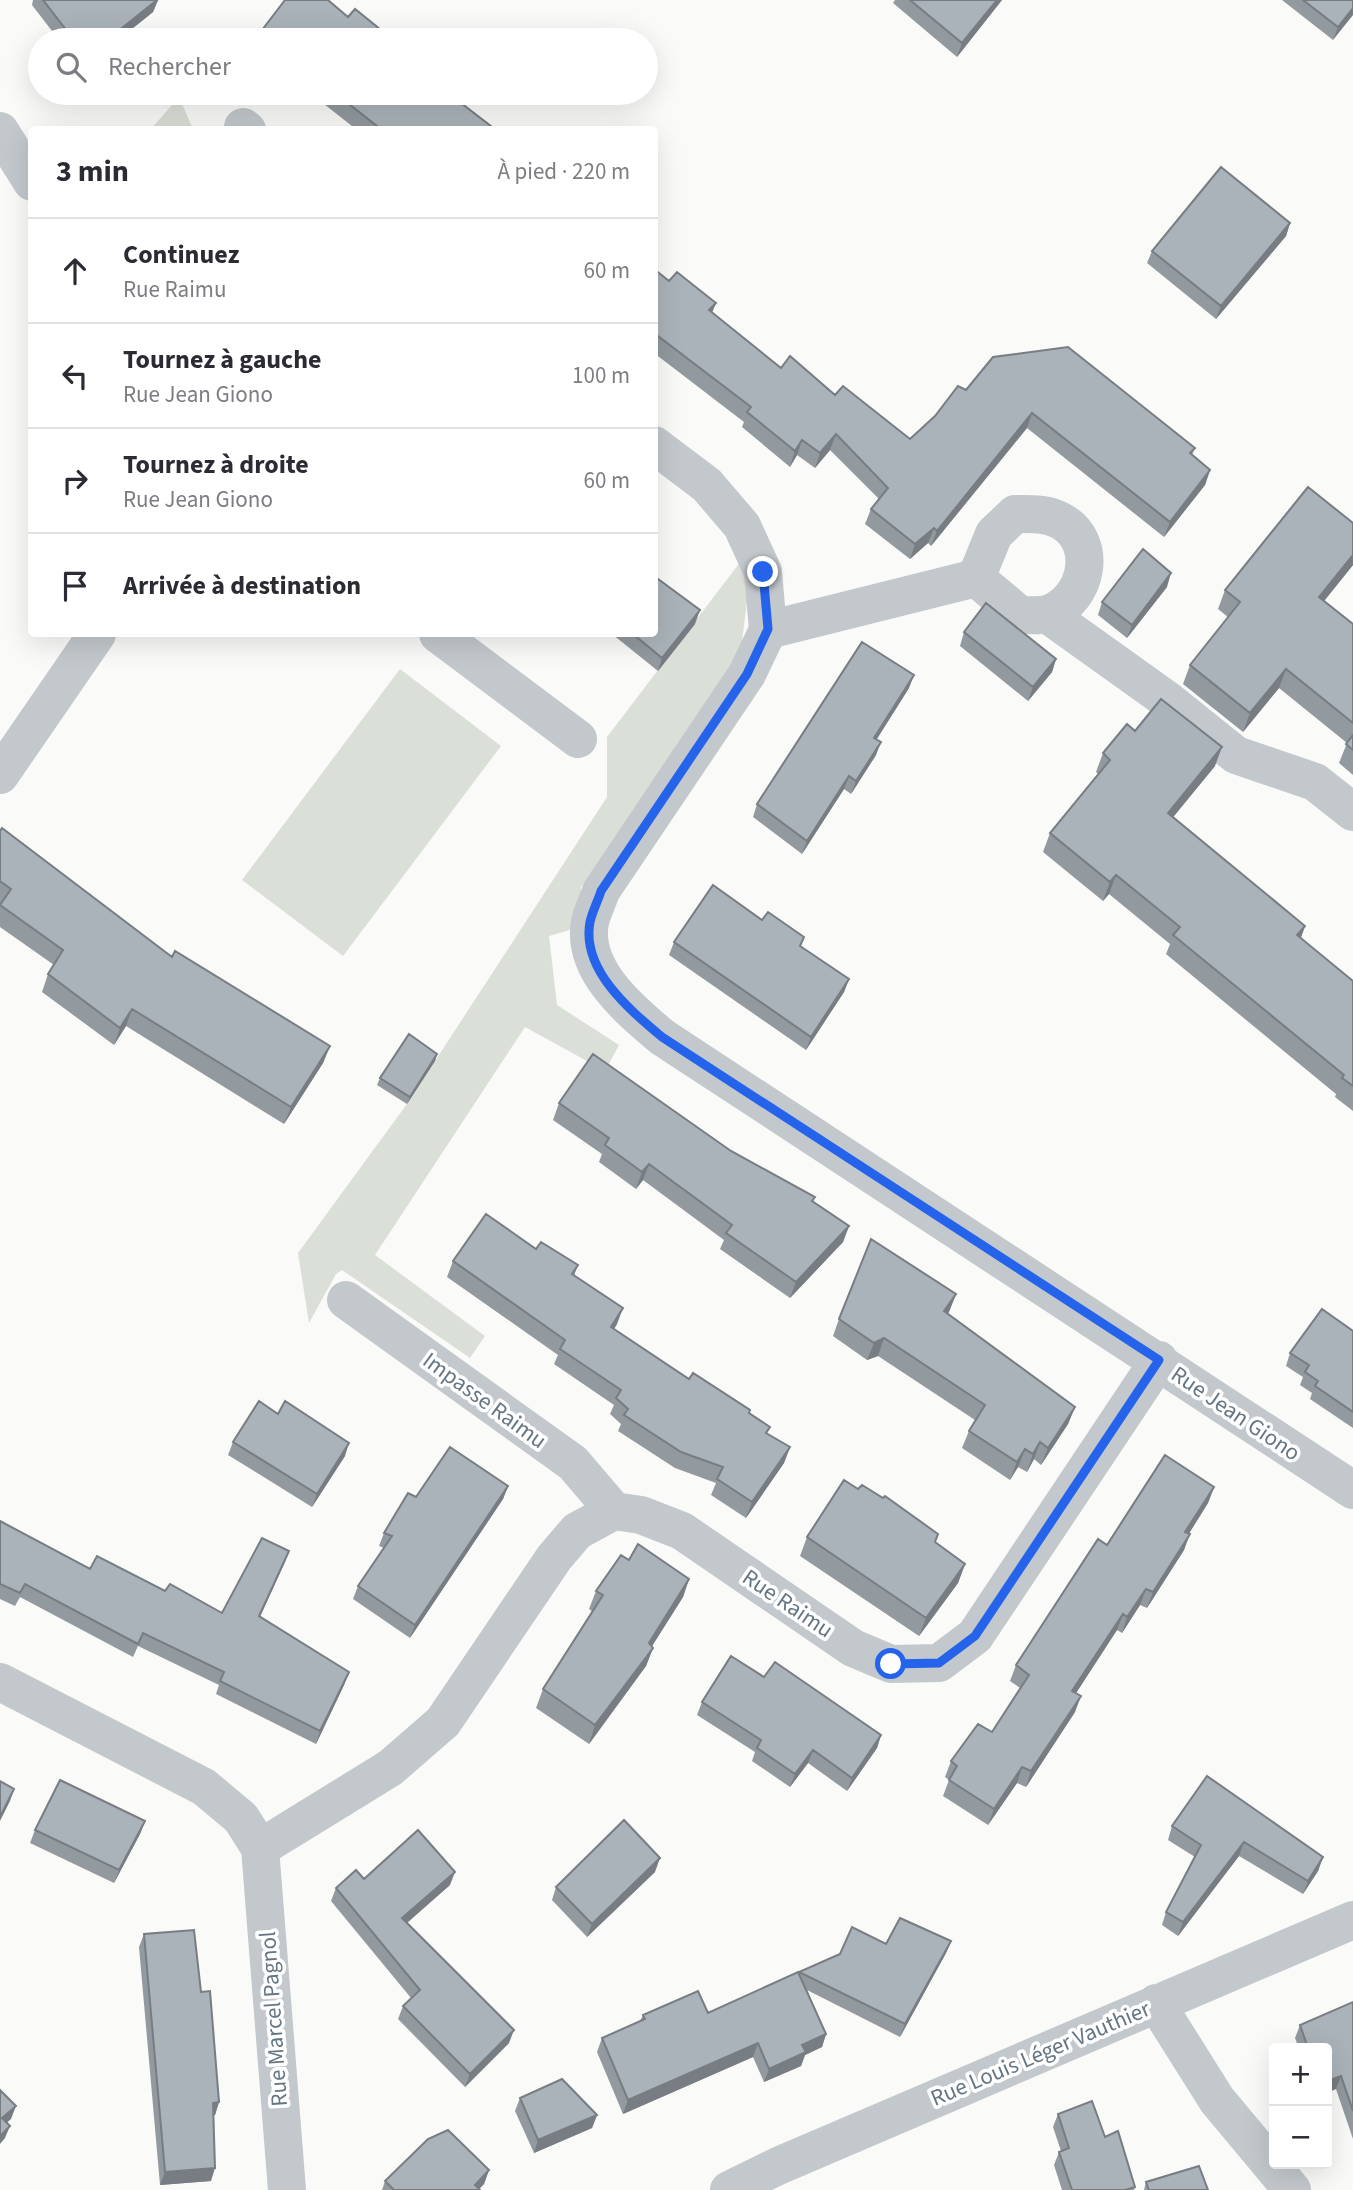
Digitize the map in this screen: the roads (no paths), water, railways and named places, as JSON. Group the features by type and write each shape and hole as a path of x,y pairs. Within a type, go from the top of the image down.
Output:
{"street":[{"path":"0,131 28,176"},
{"path":"658,448 707,485 742,526 763,572 768,629 975,578"},
{"path":"1015,514 1038,514 1061,520 1082,544 1086,568 1072,598 1047,614 1020,615 975,578 994,534 1015,514"},
{"path":"1047,614 1170,702 1236,755 1315,782 1353,813"},
{"name":"Rue Jean Giono","path":"768,629 747,674 601,891 590,924 594,961 624,1005 662,1037 1159,1360 1353,1490"},
{"path":"0,775 95,637"},
{"path":"442,637 578,739"},
{"name":"Impasse Raimu","path":"346,1300 573,1463 614,1511"},
{"name":"Rue Raimu","path":"614,1511 641,1515 682,1531 853,1648 891,1664 939,1663 975,1636 1159,1360"},
{"path":"260,1848 390,1768 443,1722 569,1539 577,1531 614,1511"},
{"name":"Rue Marcel Pagnol","path":"0,1682 204,1787 240,1818 260,1848 287,2190"},
{"name":"Rue Louis Léger Vauthier","path":"729,2190 1353,1920"},
{"path":"1156,2003 1217,2100 1292,2190"}]}
